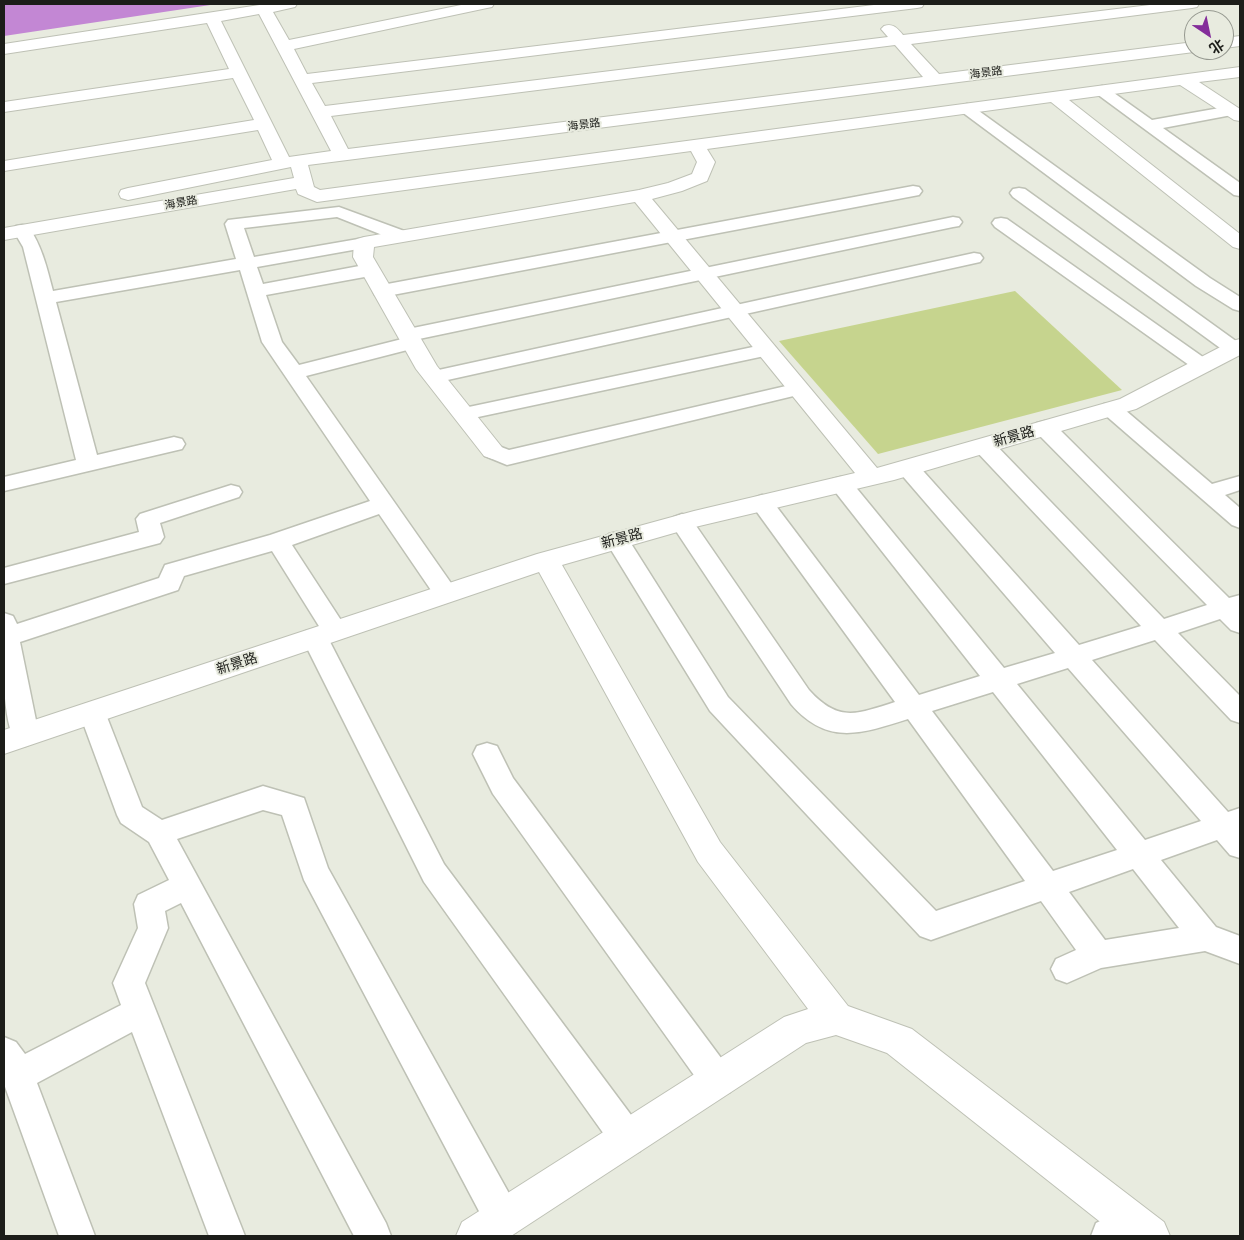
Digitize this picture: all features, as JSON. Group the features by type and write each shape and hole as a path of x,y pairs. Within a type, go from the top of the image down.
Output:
{"street":[{"path":"4,49 212,18 290,4"},
{"path":"284,46 487,4"},
{"path":"303,79 867,7 918,4"},
{"path":"320,112 1192,4"},
{"path":"867,7 935,80"},
{"path":"264,9 303,79 342,156"},
{"path":"212,18 264,124 305,182 305,190 317,196 1240,72"},
{"name":"海景路","path":"110,197 291,162 1184,48"},
{"path":"4,107 239,72"},
{"path":"1184,80 1236,113"},
{"path":"1055,97 1240,243"},
{"path":"4,166 264,124"},
{"path":"494,451 434,377 410,339 362,257 364,243 640,196 675,187 700,176 706,162 696,145"},
{"name":"海景路","path":"13,232 305,182"},
{"path":"640,196 872,477"},
{"path":"4,218 81,203"},
{"name":"新景路","path":"14,738 546,560 682,522 908,468 1128,404 1237,348"},
{"path":"546,560 709,852 836,1018 899,1041 1131,1232"},
{"path":"490,1228 797,1029 836,1018"}],"lane":[{"path":"1102,90 1240,191"},
{"path":"967,109 1203,282 1240,305"},
{"path":"1150,125 1236,113"},
{"path":"382,291 913,191"},
{"path":"1019,192 1237,348"},
{"path":"401,236 339,212 234,224 272,342 446,593"},
{"path":"293,373 410,339 704,273 953,222"},
{"path":"1001,223 1203,366"},
{"path":"13,232 32,247 88,464"},
{"path":"45,298 364,243"},
{"path":"434,377 974,258"},
{"path":"256,291 370,270"},
{"path":"464,414 767,350"},
{"path":"494,451 507,458 799,389"},
{"path":"1111,409 1240,520"},
{"path":"1044,428 1235,612"},
{"path":"4,484 174,444"},
{"path":"984,446 1240,714"},
{"path":"617,540 719,704 931,926 1139,855 1234,831 1074,656 908,468"},
{"path":"1208,492 1240,483"},
{"path":"841,484 1205,937"},
{"path":"4,576 152,537 148,519 231,492"},
{"path":"762,503 1098,955"},
{"path":"14,738 5,632 169,584 174,571 278,541 384,504"},
{"path":"682,522 800,697 812,712 836,723 865,722 1160,629 1235,612"},
{"path":"278,541 325,634 434,873 628,1139"},
{"path":"92,712 131,815 159,833 373,1236"},
{"path":"487,754 503,786 718,1081"},
{"path":"159,833 263,798 294,806 314,871 490,1228"},
{"path":"186,886 150,904 153,928 129,983 227,1236"},
{"path":"1067,970 1098,955 1205,937 1240,950"},
{"path":"77,1236 11,1064 140,1012"}],"green space":[{"path":"1015,291 1122,390 878,454 779,341"}],"shaded area":[{"path":"4,4 217,4 4,36"}]}
